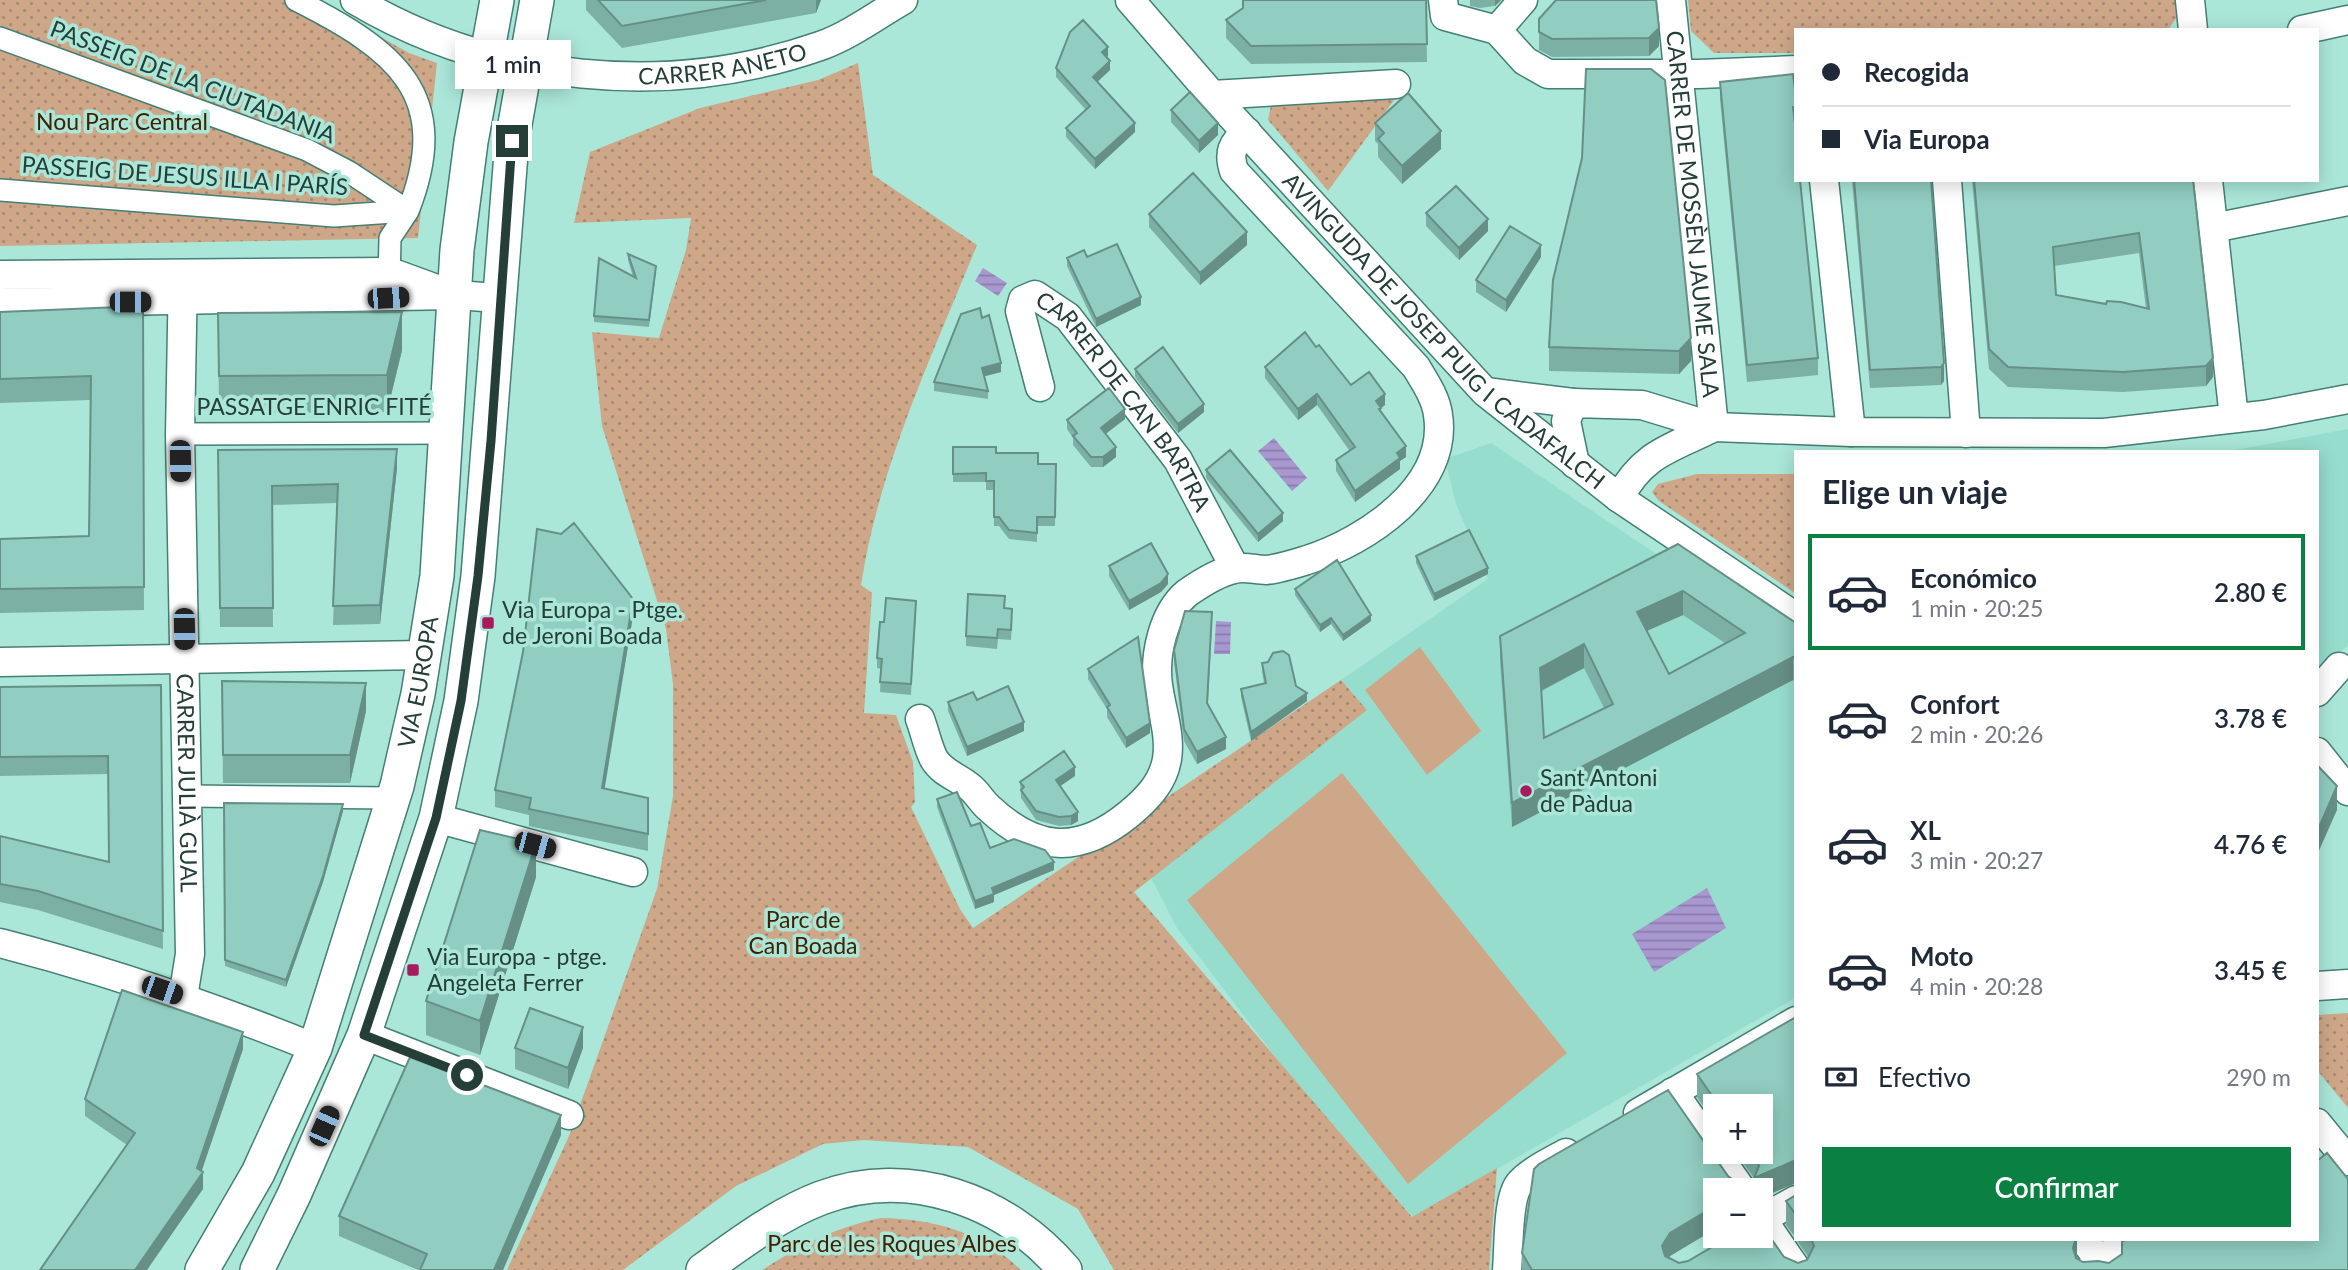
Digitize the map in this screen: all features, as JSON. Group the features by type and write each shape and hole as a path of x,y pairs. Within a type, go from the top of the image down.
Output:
{"street":[{"path":"296,0 327,15 379,49 418,96 425,140 421,178 408,211 390,239 389,285"},
{"path":"355,0 416,32 486,55 527,63"},
{"name":"VIA EUROPA","path":"202,1270 257,1173 315,1048 394,798 425,655 436,576 448,433 455,295 471,142 497,0"},
{"name":"VIA EUROPA","path":"257,1270 364,1035 436,818 461,701 478,576 491,441 512,141 537,0"},
{"name":"CARRER ANETO","path":"527,63 592,77 666,78 735,68 822,45 904,0"},
{"name":"AVINGUDA DE JOSEP PUIG I CADAFALCH","path":"1130,0 1212,95 1485,392 1619,498 1794,616"},
{"path":"1497,30 1523,0"},
{"name":"CARRER DE MOSSÈN JAUME SALA","path":"1671,0 1714,427"},
{"path":"2190,0 2193,28"},
{"path":"1444,8 1497,30 1525,61 1548,74 1794,70"},
{"path":"2311,28 2348,20"},
{"name":"PASSEIG DE LA CIUTADANIA","path":"0,38 307,150 349,172 408,211"},
{"path":"1212,95 1396,84"},
{"path":"920,719 934,758 944,771 970,787 1006,823 1028,835 1051,842 1074,844 1098,835 1149,798 1163,771 1167,758 1167,733 1158,682 1159,657 1164,630 1173,608 1199,585 1235,568 1267,570 1308,560 1348,542 1383,521 1426,475 1435,456 1439,432 1438,413 1416,367 1234,171 1230,157 1235,141 1247,132"},
{"path":"1824,182 1851,432"},
{"path":"1947,182 1966,433"},
{"path":"2208,182 2234,418"},
{"name":"PASSEIG DE JESUS ILLA I PARÍS","path":"0,190 334,216 408,211"},
{"path":"2213,228 2348,201"},
{"path":"0,275 182,288"},
{"path":"0,303 182,288 389,285 455,295 499,298"},
{"name":"CARRER JULIÀ GUAL","path":"182,288 180,434 190,954 183,997"},
{"name":"CARRER DE CAN BARTRA","path":"1040,387 1020,311 1024,299 1035,295 1068,317 1178,460 1235,568"},
{"path":"1485,392 1573,403 1642,405 1714,427 1966,433 2104,433 2264,415 2348,399"},
{"path":"1573,403 1566,421 1575,464"},
{"path":"1619,498 1632,475 1647,461 1667,447 1714,427"},
{"name":"PASSATGE ENRIC FITÉ","path":"180,434 448,433"},
{"path":"0,662 184,656 425,655"},
{"path":"2319,690 2339,667"},
{"path":"2319,755 2348,791"},
{"path":"188,796 394,798"},
{"path":"436,818 633,872"},
{"path":"0,943 97,968 183,997 315,1048"},
{"path":"2319,986 2348,984"},
{"path":"1507,1270 1512,1204 1517,1186 1529,1174 1794,1022"},
{"path":"364,1035 569,1115"},
{"path":"1673,1093 1733,1178"},
{"path":"2319,1125 2348,1161"},
{"path":"703,1270 759,1232 820,1198 849,1189 878,1186 925,1187 980,1205 1027,1233 1065,1270"},
{"path":"1773,1212 1794,1201"},
{"path":"1773,1235 1797,1270"},
{"path":"2084,1241 2099,1267 2127,1241"}],"shaded area":[{"path":"983,268 1007,283 998,296 975,281"},
{"path":"2348,429 2348,645 2319,673 2319,450 2235,450"},
{"path":"1274,438 1307,478 1292,491 1258,451"},
{"name":"Sant Antoni de Pàdua","path":"1491,443 1794,646 1794,999 1413,1217 1306,1097 1177,928 1148,872 1367,710 1341,680 1488,579 1456,504 1445,459"},
{"path":"1216,621 1231,622 1230,654 1214,654"},
{"path":"1707,888 1726,928 1654,972 1632,934"}],"green space":[{"name":"Nou Parc Central","path":"0,0 315,0 409,53 437,63 418,238 0,246"},
{"path":"1688,0 2175,0 2177,17 2169,28 1794,28 1794,53 1714,53 1691,31"},
{"name":"Parc de Can Boada","path":"858,63 873,175 977,245 925,370 894,455 869,541 861,585 872,593 864,713 896,715 913,762 915,802 911,807 960,909 973,928 1341,680 1367,710 1134,892 1412,1217 1497,1168 1489,1270 1114,1270 1078,1209 968,1147 864,1140 823,1144 736,1186 623,1270 507,1270 569,1136 657,889 673,796 673,684 666,629 602,426 592,332 659,338 686,250 691,218 574,223 590,152 700,108 818,80"},
{"path":"1292,98 1394,100 1328,191 1268,120 1271,105"},
{"path":"1697,474 1794,474 1794,592 1659,501 1652,492 1658,484"},
{"path":"1420,647 1481,731 1427,775 1365,690"},
{"path":"1342,773 1567,1053 1408,1184 1187,900"},
{"path":"2348,1013 2348,1108 2319,1072 2319,1015"},
{"name":"Parc de les Roques Albes","path":"881,1218 920,1221 956,1230 990,1246 1021,1270 762,1270 819,1238 849,1226"}],"building":[{"path":"598,0 766,0 622,26"},
{"path":"1243,0 1426,0 1427,44 1251,46 1226,20 1243,8"},
{"path":"1556,0 1656,0 1659,28 1649,38 1552,39 1539,32 1539,19"},
{"path":"1083,20 1108,47 1102,52 1110,61 1093,77 1135,123 1095,159 1066,128 1090,106 1056,68 1070,32"},
{"path":"1586,69 1651,69 1665,80 1691,338 1679,351 1549,347 1553,280 1582,158"},
{"path":"1793,74 1794,182 1800,182 1818,358 1747,365 1720,82"},
{"path":"1190,92 1218,123 1199,141 1171,110"},
{"path":"1408,93 1441,131 1402,166 1378,139 1384,133 1375,123"},
{"path":"1193,173 1247,232 1200,273 1149,214"},
{"path":"1854,182 1931,182 1944,363 1941,367 1870,370"},
{"path":"1974,182 2193,182 2213,358 2206,366 2123,372 2008,367 1989,349","holes":["2139,233 2149,309 2107,301 2106,304 2056,295 2053,247"]},
{"path":"1456,186 1488,219 1459,248 1426,213"},
{"path":"1510,226 1541,245 1506,300 1476,280"},
{"path":"1117,244 1141,297 1096,319 1067,258 1084,250 1087,257"},
{"path":"628,254 656,266 649,320 594,316 599,258 636,278"},
{"path":"143,306 144,587 0,589 0,539 89,536 91,376 0,379 0,312"},
{"path":"980,308 982,318 989,315 1001,363 982,368 988,391 934,382 961,314"},
{"path":"402,312 387,375 219,376 218,313"},
{"path":"1305,332 1351,385 1369,372 1385,394 1376,401 1381,408 1379,409 1406,446 1397,453 1400,458 1355,491 1336,460 1355,447 1317,394 1298,409 1265,367"},
{"path":"1163,347 1204,404 1178,424 1135,369"},
{"path":"1109,388 1125,409 1101,428 1116,447 1103,457 1091,457 1073,436 1077,433 1067,420"},
{"path":"953,447 996,447 996,453 1038,453 1038,464 1056,464 1055,517 1037,517 1037,533 1009,530 999,517 994,517 994,481 986,481 986,473 953,474"},
{"path":"397,449 380,605 333,606 338,484 272,486 273,608 220,608 218,450"},
{"path":"1230,450 1283,513 1258,534 1206,470"},
{"path":"574,523 633,599 602,788 648,798 648,834 529,809 531,798 495,790 523,652 537,529 561,534"},
{"path":"1469,530 1488,568 1434,594 1416,556"},
{"path":"1151,543 1168,574 1161,583 1129,601 1109,566"},
{"path":"1678,544 1794,622 1794,658 1512,803 1500,636","holes":["1683,591 1745,633 1669,674 1637,612","1584,644 1613,704 1544,738 1540,668"]},
{"path":"1337,560 1371,615 1343,635 1331,618 1320,625 1295,589"},
{"path":"968,594 1005,596 1004,608 1012,609 1011,630 998,629 997,638 966,636"},
{"path":"886,598 916,601 911,684 880,682 882,659 877,658 880,622 884,622"},
{"path":"1185,611 1212,612 1207,703 1226,737 1197,752 1184,729 1174,650"},
{"path":"1138,637 1150,723 1126,738 1088,669"},
{"path":"1283,651 1289,655 1296,686 1307,693 1251,732 1241,689 1266,683 1262,663 1268,662 1273,653"},
{"path":"222,681 366,683 350,755 223,755"},
{"path":"161,685 163,931 38,891 0,884 0,836 109,862 108,756 0,757 0,687"},
{"path":"1008,686 1024,722 967,747 948,702 973,692 977,700"},
{"path":"1064,751 1075,767 1056,780 1078,812 1059,817 1036,811 1021,790 1024,787 1020,782"},
{"path":"2319,767 2337,786 2319,827"},
{"path":"957,792 971,826 980,823 990,848 1014,839 1045,850 1054,862 992,888 994,894 975,901 937,799"},
{"path":"224,803 343,804 323,876 286,980 225,960"},
{"path":"480,830 536,843 480,1021 426,1001"},
{"path":"122,990 243,1032 197,1168 203,1172 135,1270 40,1270 135,1133 85,1099"},
{"path":"530,1008 583,1027 568,1068 515,1048"},
{"path":"1794,1018 1794,1161 1754,1178 1758,1164 1773,1164 1773,1094 1711,1094 1697,1074"},
{"path":"410,1057 561,1115 494,1270 420,1270 427,1254 339,1216"},
{"path":"1668,1090 1703,1140 1703,1164 1720,1164 1731,1178 1703,1178 1703,1213 1670,1233 1662,1246 1665,1256 1679,1263 1710,1248 1773,1248 1773,1241 1784,1257 1798,1263 1807,1260 1814,1246 1812,1241 2075,1241 2073,1248 2076,1258 2083,1262 2109,1263 2122,1254 2123,1241 2319,1241 2319,1159 2327,1153 2348,1179 2348,1270 1532,1270 1522,1253 1534,1169"},
{"path":"1794,1196 1794,1212 1786,1201"}],"place":[{"name":"Via Europa - Ptge. de Jeroni Boada","path":"488,623"},
{"name":"Sant Antoni de Pàdua","path":"1526,791"},
{"name":"Via Europa - ptge. Angeleta Ferrer","path":"413,970"}],"route":[{"path":"467,1075 364,1035 436,818 461,701 478,576 491,441 493,370 512,141"}]}
